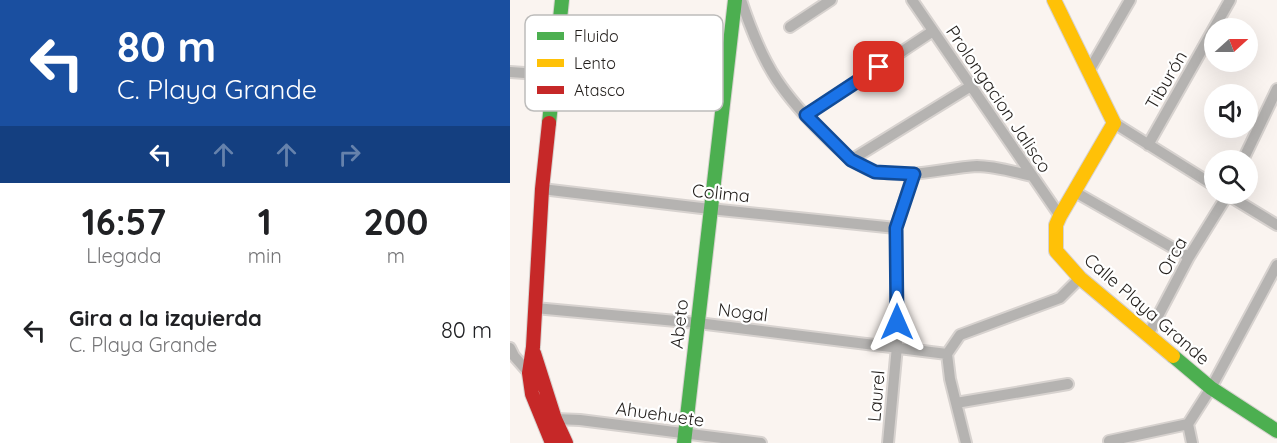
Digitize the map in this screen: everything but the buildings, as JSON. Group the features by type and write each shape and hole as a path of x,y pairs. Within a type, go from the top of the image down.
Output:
{"street":[{"path":"560,15 562,0"},
{"name":"Abeto","path":"723,100 735,0"},
{"path":"741,0 752,33 776,79 806,115 851,160 875,172 914,174 979,166 1032,176"},
{"path":"790,27 831,0"},
{"name":"Prolongacion Jalisco","path":"912,0 1060,216"},
{"path":"1054,0 1114,123 1204,179"},
{"path":"1089,69 1130,0"},
{"name":"Tiburón","path":"1148,145 1230,0"},
{"path":"806,115 933,31"},
{"path":"510,72 525,73"},
{"path":"851,160 970,86"},
{"path":"1248,150 1277,89"},
{"path":"550,111 542,189 532,394 552,443"},
{"name":"Abeto","path":"684,439 722,111"},
{"name":"Calle Playa Grande","path":"1114,123 1060,216 1056,225 1056,251 1080,278 1211,388 1277,431"},
{"name":"Laurel","path":"888,443 897,346 896,228 914,174"},
{"name":"Colima","path":"542,189 896,228"},
{"path":"1075,192 1189,257"},
{"name":"Orca","path":"1148,335 1189,257 1221,204"},
{"path":"1243,204 1277,225"},
{"path":"1192,443 1188,424 1211,388 1277,265"},
{"path":"966,443 950,379 947,354 960,335 1060,298 1080,278"},
{"name":"Nogal","path":"535,308 698,323 947,354"},
{"path":"510,348 513,356 534,373 566,443"},
{"path":"956,403 1068,384"},
{"name":"Ahuehuete","path":"555,420 580,420 684,439 761,443"},
{"path":"1108,441 1188,424"}],"traffic: fast":[{"path":"560,15 562,0"},
{"path":"723,104 735,0"},
{"path":"549,123 550,111"},
{"path":"684,443 722,111"},
{"path":"1173,356 1211,388 1277,431"}],"traffic: slow":[{"path":"1054,0 1114,123 1060,216 1056,225 1056,251 1080,278 1173,356"}],"traffic: jam":[{"path":"549,123 542,189 533,347 529,373 532,394 552,443"},
{"path":"534,353 555,419 566,443"}],"route":[{"path":"879,67 806,115 851,160 875,172 914,174 896,228 897,322"}]}
